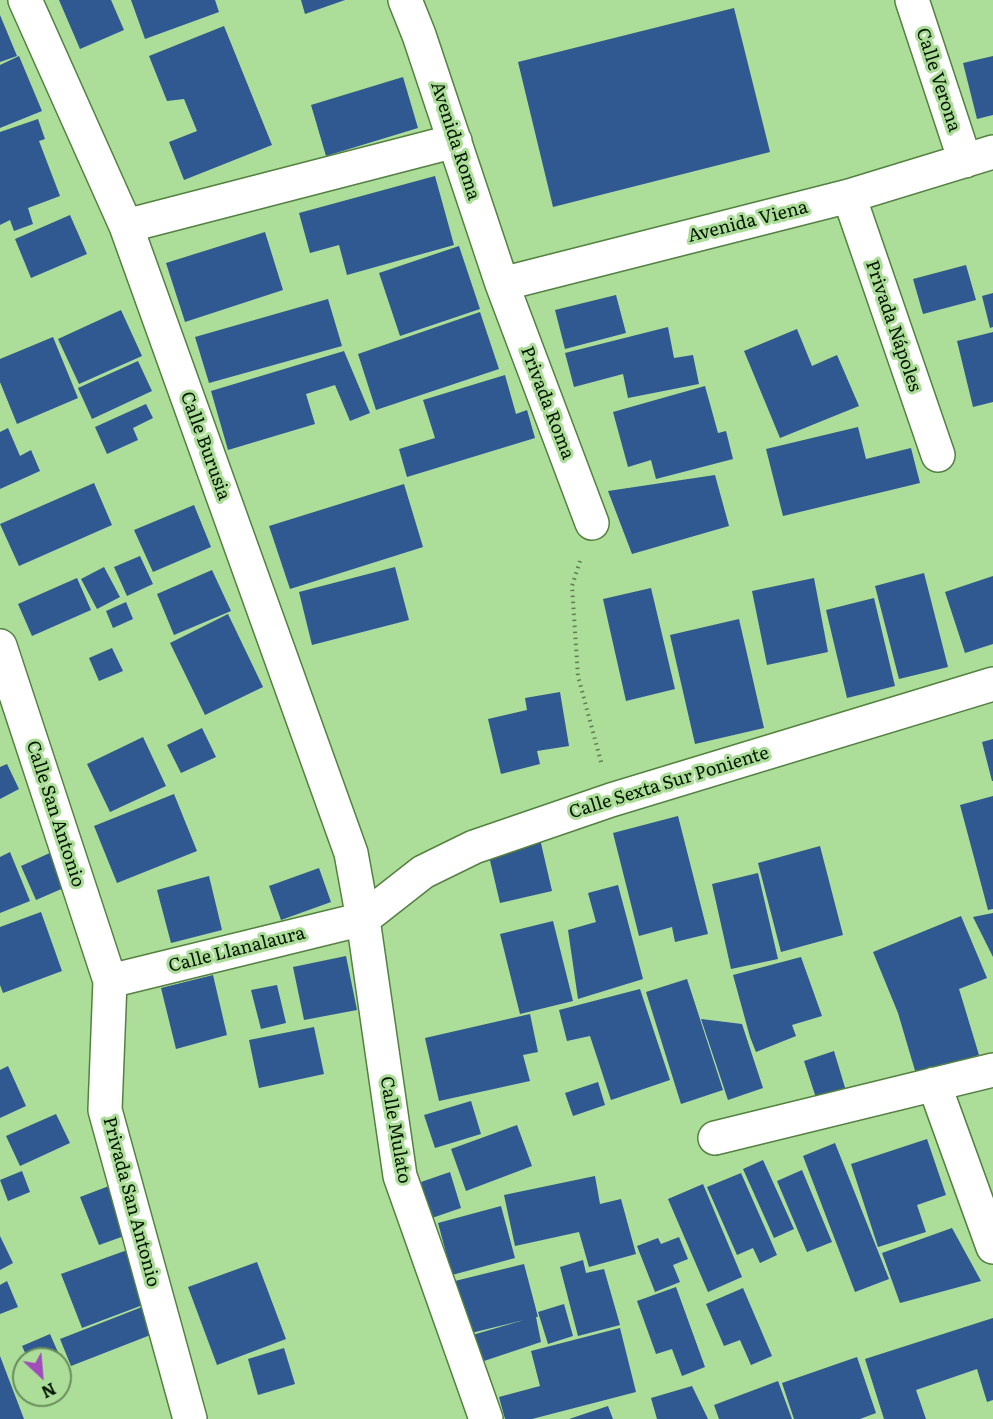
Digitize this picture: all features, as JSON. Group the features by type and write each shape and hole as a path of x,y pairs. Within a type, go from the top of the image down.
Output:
{"street":[{"name":"Calle Burusia","path":"26,0 126,226 351,853 362,910"},
{"name":"Calle Verona","path":"912,0 979,157"},
{"name":"Avenida Roma","path":"412,1 419,35 502,284"},
{"path":"126,226 455,141"},
{"name":"Avenida Viena","path":"502,284 849,196 979,157"},
{"name":"Privada Nápoles","path":"849,196 938,455"},
{"name":"Privada Roma","path":"502,284 592,523"},
{"name":"Calle San Antonio","path":"0,646 110,981"},
{"name":"Calle Sexta Sur Poniente","path":"362,910 423,872 474,847 611,800 993,684"},
{"name":"Calle Llanalaura","path":"110,981 362,910"},
{"name":"Calle Mulato","path":"362,910 400,1176 486,1419"},
{"name":"Privada San Antonio","path":"110,981 105,1110 190,1419"},
{"path":"715,1138 993,1070"},
{"path":"934,1084 993,1247"}],"path":[{"path":"592,523 572,586 578,676 611,800"}],"building":[{"path":"59,0 111,0 124,30 80,49"},
{"path":"131,0 215,0 219,12 145,39"},
{"path":"301,0 345,0 305,14"},
{"path":"734,8 770,152 553,207 518,62"},
{"path":"0,15 17,56 0,62"},
{"path":"224,26 272,145 184,180 169,142 197,131 184,99 167,101 149,56"},
{"path":"19,56 42,111 0,128 0,65"},
{"path":"993,56 993,115 977,119 963,63"},
{"path":"403,77 418,128 326,156 311,105"},
{"path":"38,119 45,139 39,141 60,196 28,208 33,224 14,231 10,220 0,225 0,132"},
{"path":"435,176 454,245 347,275 339,245 310,253 299,213"},
{"path":"70,215 87,254 31,278 15,239"},
{"path":"265,232 283,290 185,322 166,263"},
{"path":"459,246 480,309 400,336 379,273"},
{"path":"966,265 976,300 923,314 913,279"},
{"path":"993,293 993,327 990,328 982,296"},
{"path":"616,295 626,333 565,349 555,310"},
{"path":"328,299 342,346 209,383 195,337"},
{"path":"121,310 142,356 79,384 58,339"},
{"path":"480,312 499,369 376,410 358,354"},
{"path":"668,327 674,358 693,355 699,384 628,398 623,374 574,387 565,353"},
{"path":"797,329 812,366 837,355 859,406 780,438 744,351"},
{"path":"993,332 993,402 973,407 957,341"},
{"path":"53,337 78,398 17,424 0,382 0,359"},
{"path":"344,351 370,413 350,421 335,385 306,394 315,424 228,450 211,391"},
{"path":"138,361 152,391 92,419 78,388"},
{"path":"505,375 516,414 527,410 535,438 407,477 399,449 435,438 423,400"},
{"path":"705,386 718,433 726,431 733,459 656,479 651,460 628,467 613,412"},
{"path":"146,404 153,418 133,428 138,440 107,454 95,427"},
{"path":"858,427 866,459 911,448 920,483 783,516 766,449"},
{"path":"8,428 20,456 31,450 40,471 0,489 0,432"},
{"path":"715,475 729,526 632,554 608,491"},
{"path":"94,483 112,525 19,566 0,524"},
{"path":"404,484 423,547 290,589 269,526"},
{"path":"194,505 211,547 153,572 134,530"},
{"path":"140,556 153,584 127,596 114,567"},
{"path":"104,567 120,597 97,609 81,579"},
{"path":"395,567 409,620 312,645 299,592"},
{"path":"212,570 231,611 174,635 157,594"},
{"path":"924,573 948,667 899,679 875,586"},
{"path":"993,576 993,644 965,653 945,592"},
{"path":"77,578 91,610 32,636 18,604"},
{"path":"814,578 828,652 767,665 752,591"},
{"path":"651,588 675,689 626,701 603,599"},
{"path":"874,598 895,686 847,698 826,610"},
{"path":"126,602 133,619 113,628 106,611"},
{"path":"228,614 263,687 205,715 170,643"},
{"path":"739,619 764,728 695,744 670,635"},
{"path":"112,648 123,671 99,681 89,658"},
{"path":"560,692 569,746 537,751 540,764 501,774 488,719 527,710 525,698"},
{"path":"202,728 216,757 181,773 167,745"},
{"path":"143,737 166,786 110,812 87,764"},
{"path":"993,739 993,781 992,781 982,742"},
{"path":"7,764 19,789 0,799 0,767"},
{"path":"174,794 197,851 117,883 94,826"},
{"path":"993,796 993,909 988,910 960,805"},
{"path":"678,816 708,934 675,942 672,927 639,936 613,833"},
{"path":"540,839 552,891 500,903 488,852"},
{"path":"820,846 843,935 781,952 758,863"},
{"path":"10,852 30,901 0,913 0,857"},
{"path":"52,852 66,887 36,900 21,866"},
{"path":"319,868 331,902 281,920 269,886"},
{"path":"758,873 778,959 731,969 712,884"},
{"path":"209,876 222,930 171,943 157,890"},
{"path":"618,885 643,979 578,999 568,930 596,922 588,893"},
{"path":"41,912 62,971 3,993 0,985 0,927"},
{"path":"993,913 993,957 973,917"},
{"path":"961,916 987,978 959,989 979,1055 916,1074 898,1013 873,952"},
{"path":"553,921 573,1001 520,1014 500,934"},
{"path":"346,956 357,1010 304,1020 293,967"},
{"path":"801,957 822,1016 792,1025 796,1036 756,1052 733,975"},
{"path":"213,975 227,1035 176,1049 161,988"},
{"path":"687,979 723,1090 681,1104 646,992"},
{"path":"277,985 286,1023 261,1029 251,990"},
{"path":"640,989 670,1080 611,1100 590,1036 567,1041 559,1010"},
{"path":"530,1014 538,1052 523,1055 530,1081 439,1101 425,1038"},
{"path":"701,1019 742,1024 763,1088 728,1100"},
{"path":"314,1027 324,1074 259,1088 249,1040"},
{"path":"834,1051 846,1091 817,1101 804,1061"},
{"path":"8,1066 26,1106 0,1118 0,1070"},
{"path":"598,1082 605,1105 573,1116 565,1093"},
{"path":"471,1101 481,1134 435,1148 424,1115"},
{"path":"56,1114 70,1143 20,1166 6,1136"},
{"path":"517,1125 532,1166 466,1191 451,1149"},
{"path":"927,1139 946,1195 917,1205 926,1232 878,1247 851,1164"},
{"path":"835,1143 889,1279 855,1292 803,1156"},
{"path":"763,1160 794,1229 774,1238 743,1169"},
{"path":"802,1170 832,1242 807,1252 777,1181"},
{"path":"22,1171 30,1192 8,1201 0,1180"},
{"path":"450,1172 461,1208 432,1218 421,1182"},
{"path":"741,1173 777,1255 760,1263 753,1248 737,1255 707,1187"},
{"path":"595,1176 600,1204 621,1199 636,1254 589,1267 579,1232 515,1246 504,1195"},
{"path":"703,1184 742,1277 708,1292 668,1199"},
{"path":"109,1186 127,1235 99,1245 80,1197"},
{"path":"501,1206 515,1258 452,1275 438,1223"},
{"path":"952,1228 981,1281 900,1303 882,1253"},
{"path":"0,1236 13,1263 0,1270"},
{"path":"679,1237 688,1259 673,1265 680,1282 655,1292 637,1246 658,1238 661,1244"},
{"path":"130,1249 148,1303 82,1328 61,1274"},
{"path":"583,1260 586,1273 604,1269 620,1325 578,1336 560,1267"},
{"path":"257,1262 286,1339 217,1365 188,1287"},
{"path":"524,1264 538,1317 536,1317 541,1342 478,1363 469,1336 524,1320 467,1334 455,1281"},
{"path":"7,1281 18,1307 0,1314 0,1285"},
{"path":"676,1287 705,1367 682,1376 672,1349 656,1354 637,1301"},
{"path":"743,1288 772,1356 751,1365 740,1340 724,1346 706,1304"},
{"path":"564,1304 573,1336 548,1344 538,1312"},
{"path":"142,1307 153,1334 72,1366 72,1347 63,1347 60,1339"},
{"path":"993,1318 993,1400 987,1402 977,1369 916,1390 926,1419 884,1419 865,1359"},
{"path":"620,1328 636,1392 532,1419 505,1419 499,1397 540,1386 531,1351"},
{"path":"50,1334 56,1347 22,1347"},
{"path":"284,1348 295,1384 258,1395 248,1359"},
{"path":"0,1356 12,1388 12,1407 19,1407 24,1419 0,1419"},
{"path":"857,1357 876,1413 860,1419 794,1419 782,1383"},
{"path":"778,1381 792,1419 719,1419 714,1405"},
{"path":"692,1386 708,1419 657,1419 651,1398"},
{"path":"608,1406 613,1419 569,1419"}]}
